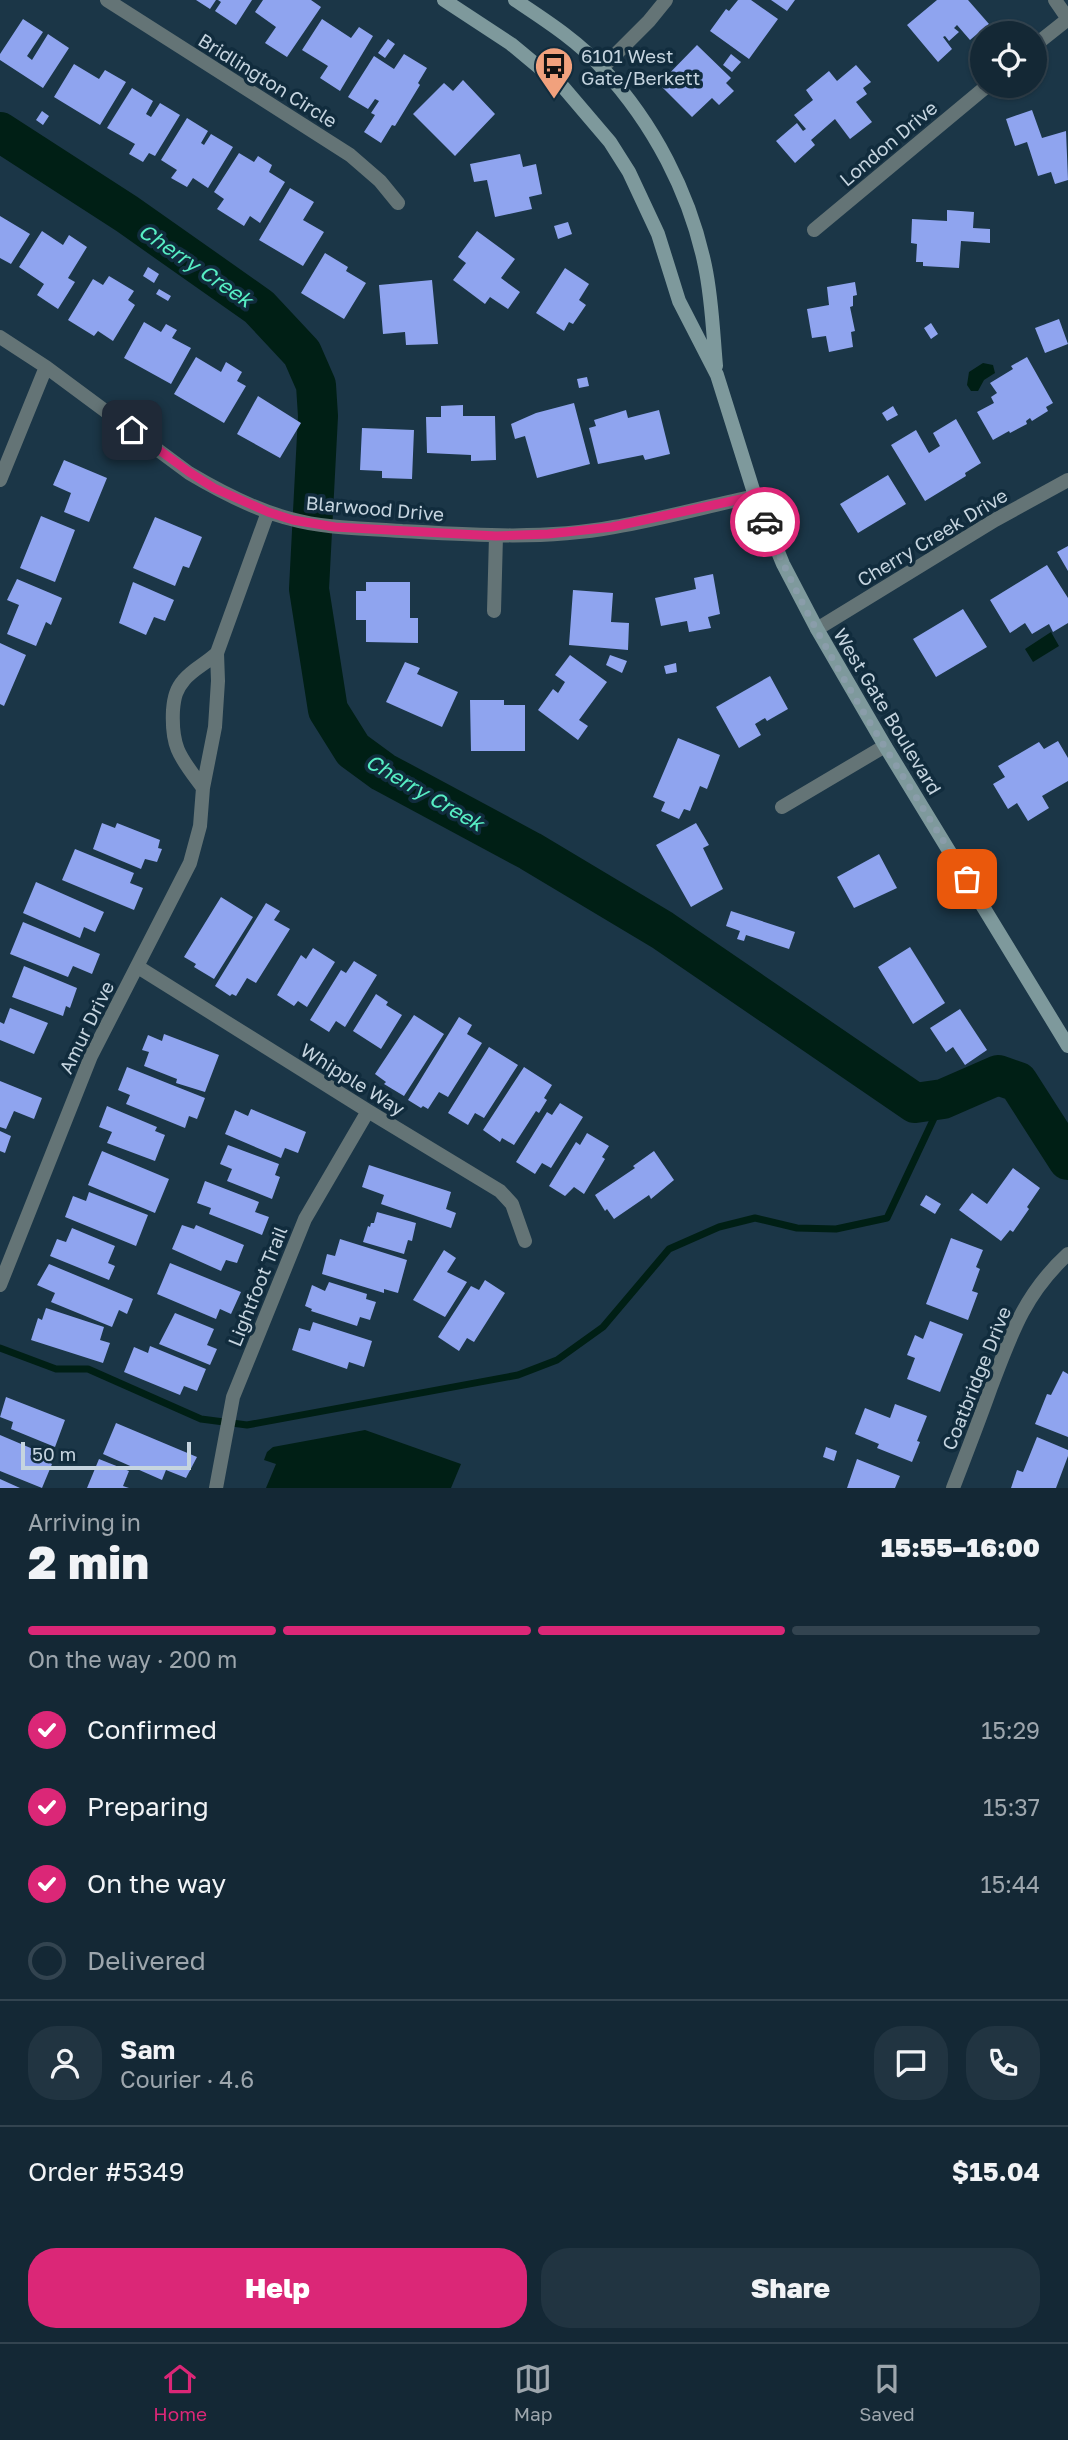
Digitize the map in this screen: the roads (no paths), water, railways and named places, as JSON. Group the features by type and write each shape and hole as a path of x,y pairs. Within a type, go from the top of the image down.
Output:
{"main road":[{"name":"West Gate Boulevard","path":"444,0 540,66 570,93 610,142 643,199 658,234 679,300 717,375 755,496 783,564 885,747 1068,1046"},
{"name":"West Gate Boulevard","path":"514,0 545,20 603,68 641,116 668,163 689,209 705,266 717,375"}],"street":[{"name":"Bridlington Circle","path":"107,0 350,155 380,181 398,203"},
{"path":"603,68 649,22 666,0"},
{"path":"1047,36 1068,19 1055,0"},
{"name":"London Drive","path":"814,230 973,98"},
{"name":"Blarwood Drive","path":"0,337 214,488 293,520 335,527 496,536 612,527 755,496"},
{"path":"0,480 46,367"},
{"name":"Cherry Creek Drive","path":"817,629 995,520 1068,480"},
{"name":"Amur Drive","path":"0,1285 91,1056 190,863 200,826 203,788 215,726 217,653 268,512"},
{"path":"494,611 496,536"},
{"path":"203,788 176,747 172,733 174,696 181,682 191,672 217,653"},
{"path":"782,807 885,747"},
{"name":"Whipple Way","path":"138,967 500,1191 512,1204 525,1241"},
{"name":"Lightfoot Trail","path":"216,1488 233,1396 305,1219 368,1111"},
{"name":"Coatbridge Drive","path":"953,1488 1013,1329 1048,1272 1068,1254"}],"waterway":[{"name":"Cherry Creek","path":"0,132 127,214 259,307 302,353 316,385 318,416 309,589 328,710 353,750 383,772 530,851 662,930 915,1103 943,1099 998,1075 1018,1082 1068,1160"},
{"path":"0,1348 56,1369 88,1369 201,1419 247,1425 518,1375 557,1360 603,1327 669,1249 719,1227 755,1218 797,1228 836,1229 887,1218 943,1099"}],"place":[{"name":"6101 West Gate/Berkett","path":"554,100"}]}
